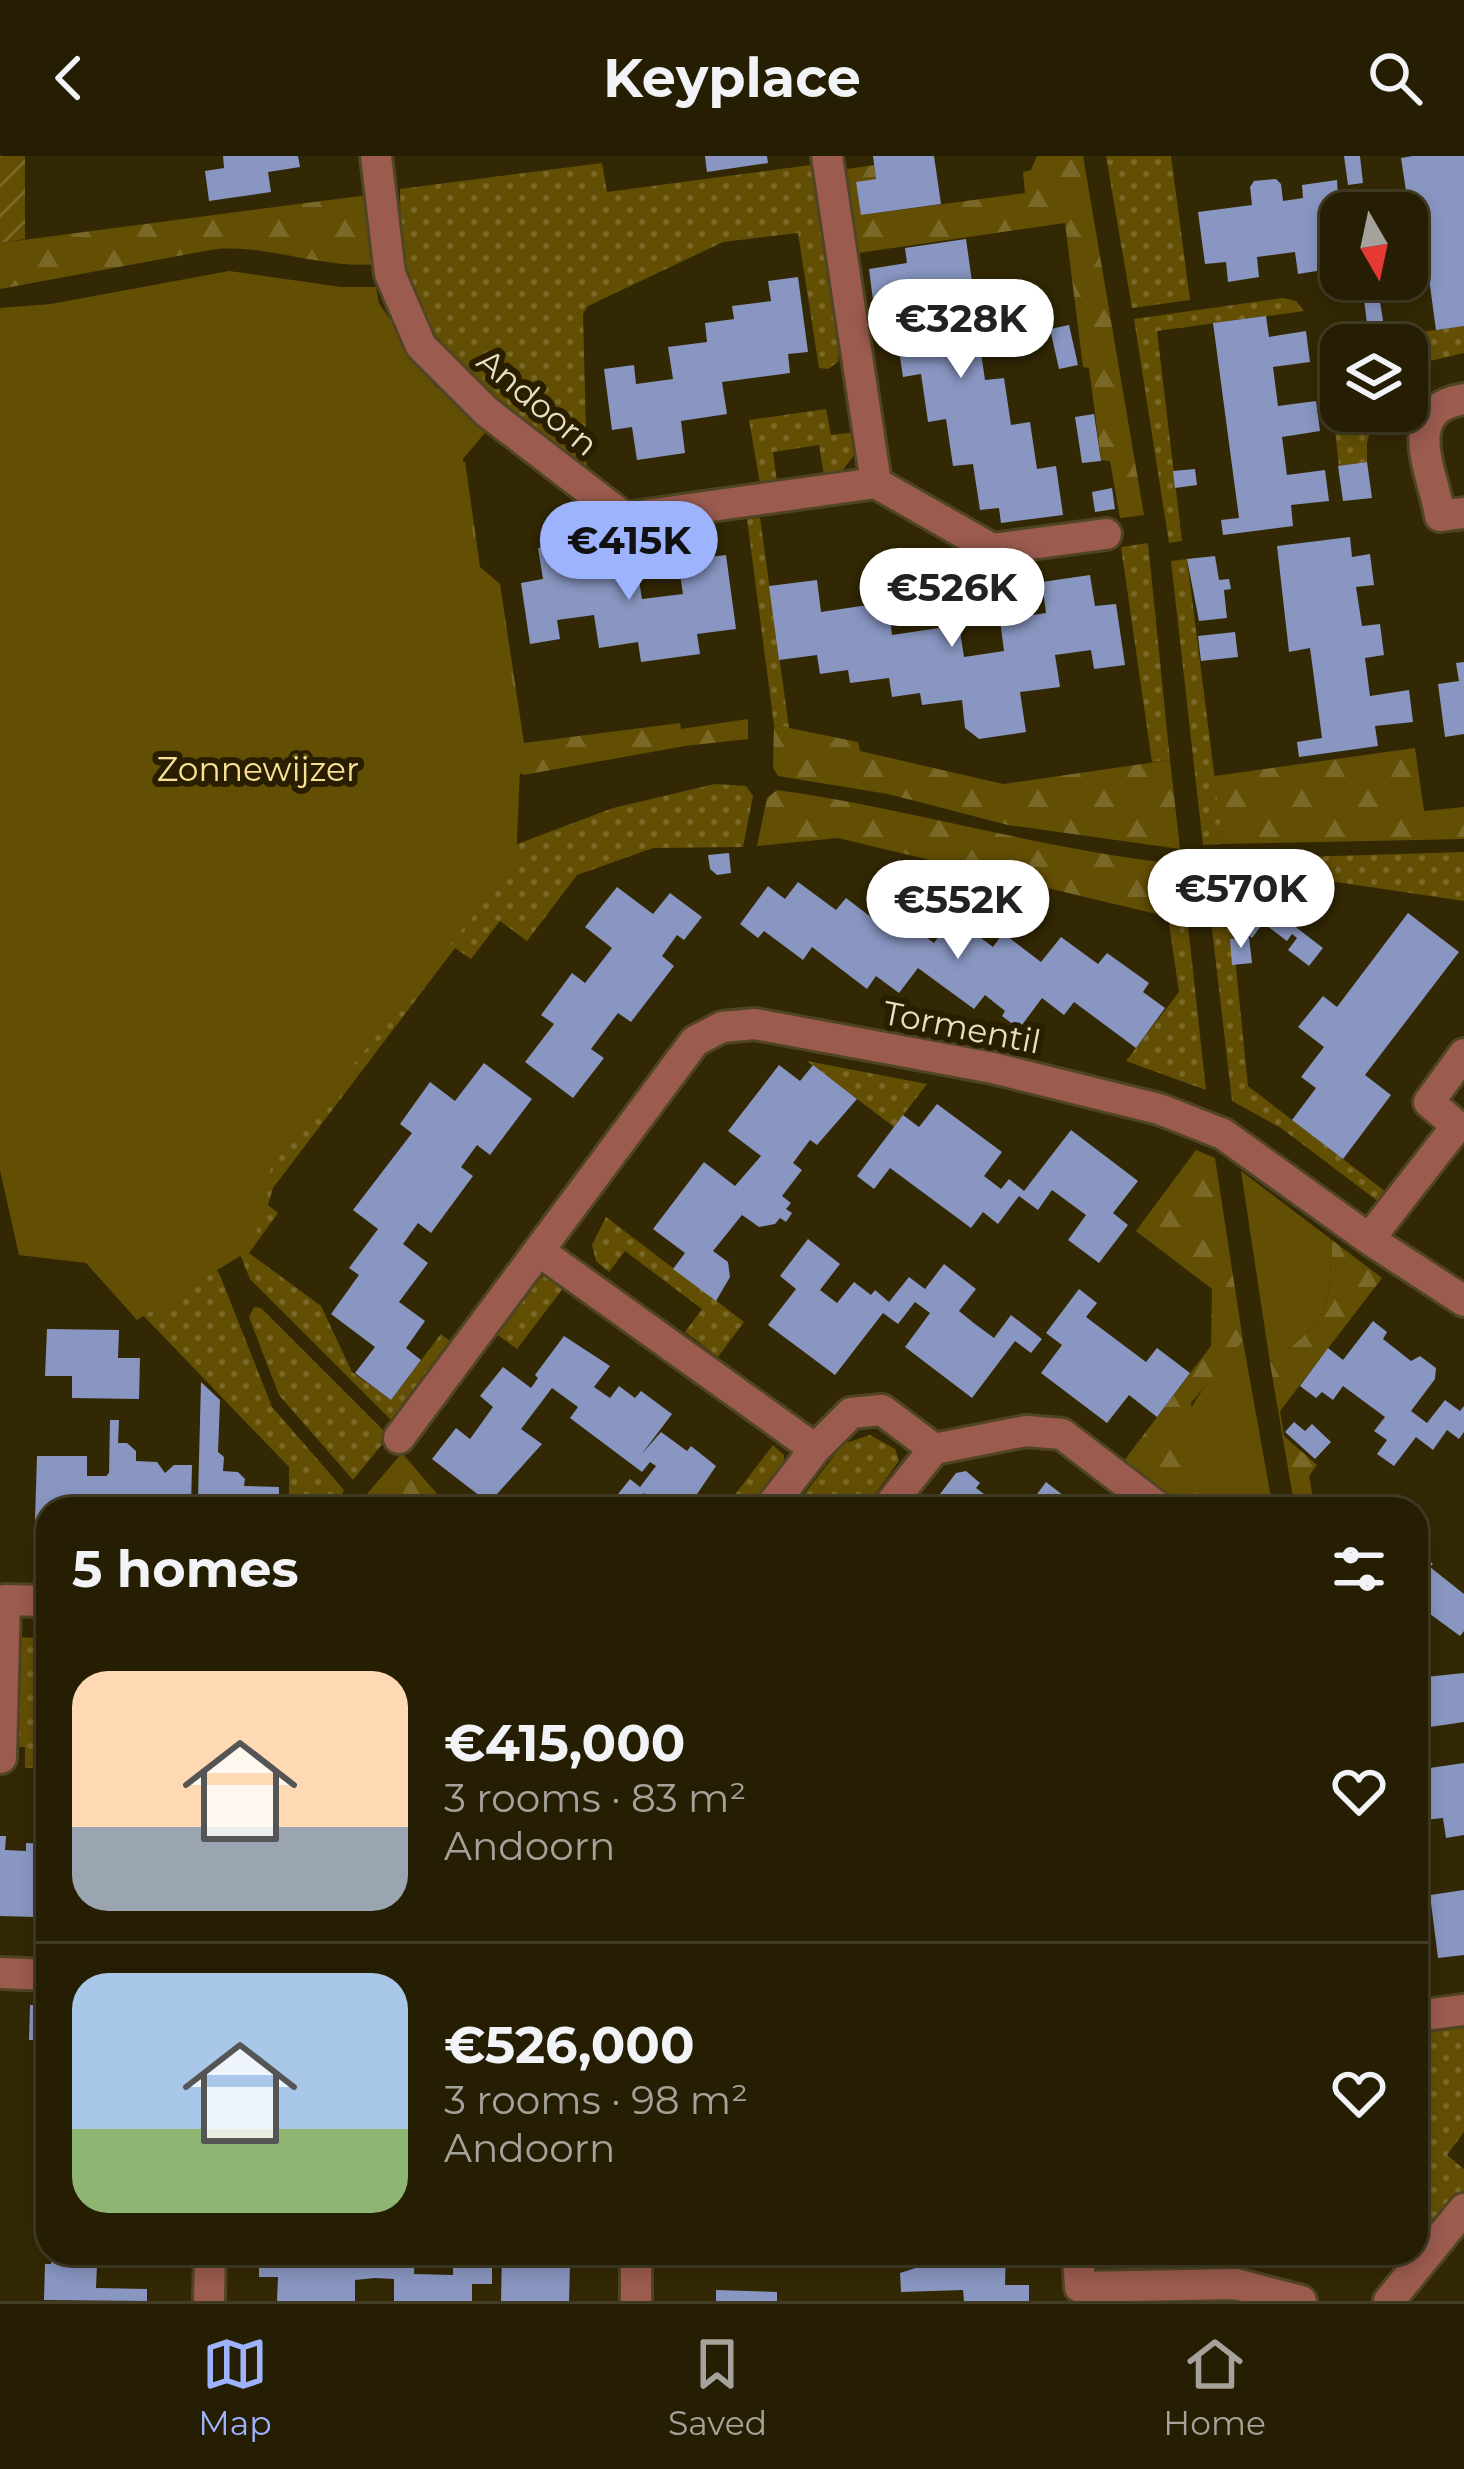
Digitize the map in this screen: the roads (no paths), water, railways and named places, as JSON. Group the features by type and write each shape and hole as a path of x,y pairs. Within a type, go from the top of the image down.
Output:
{"street":[{"name":"Andoorn","path":"376,156 390,274 421,346 487,412 625,518 876,483"},
{"path":"827,156 876,483 992,549 1106,534"},
{"path":"1464,399 1452,401 1429,418 1421,443 1435,482 1440,516 1464,513"},
{"name":"Tormentil","path":"398,1438 695,1041 722,1027 755,1024 993,1068 1159,1109 1223,1134 1464,1301"},
{"path":"1369,1239 1457,1126 1429,1102 1464,1054"},
{"path":"538,1251 815,1448"},
{"path":"778,1497 815,1448 851,1413 883,1410 934,1449"},
{"path":"896,1497 934,1449 1026,1431 1062,1434 1144,1497"},
{"path":"1,1758 2,1595 36,1599"},
{"path":"0,1973 36,1974"},
{"path":"1428,2014 1464,2010"},
{"path":"1428,2253 1464,2209"},
{"path":"209,2301 210,2265"},
{"path":"636,2301 637,2265"},
{"path":"1079,2265 1080,2287 1236,2284 1301,2301"},
{"path":"1389,2301 1418,2265"}],"park label":[{"name":"Zonnewijzer","path":"258,769"}]}
